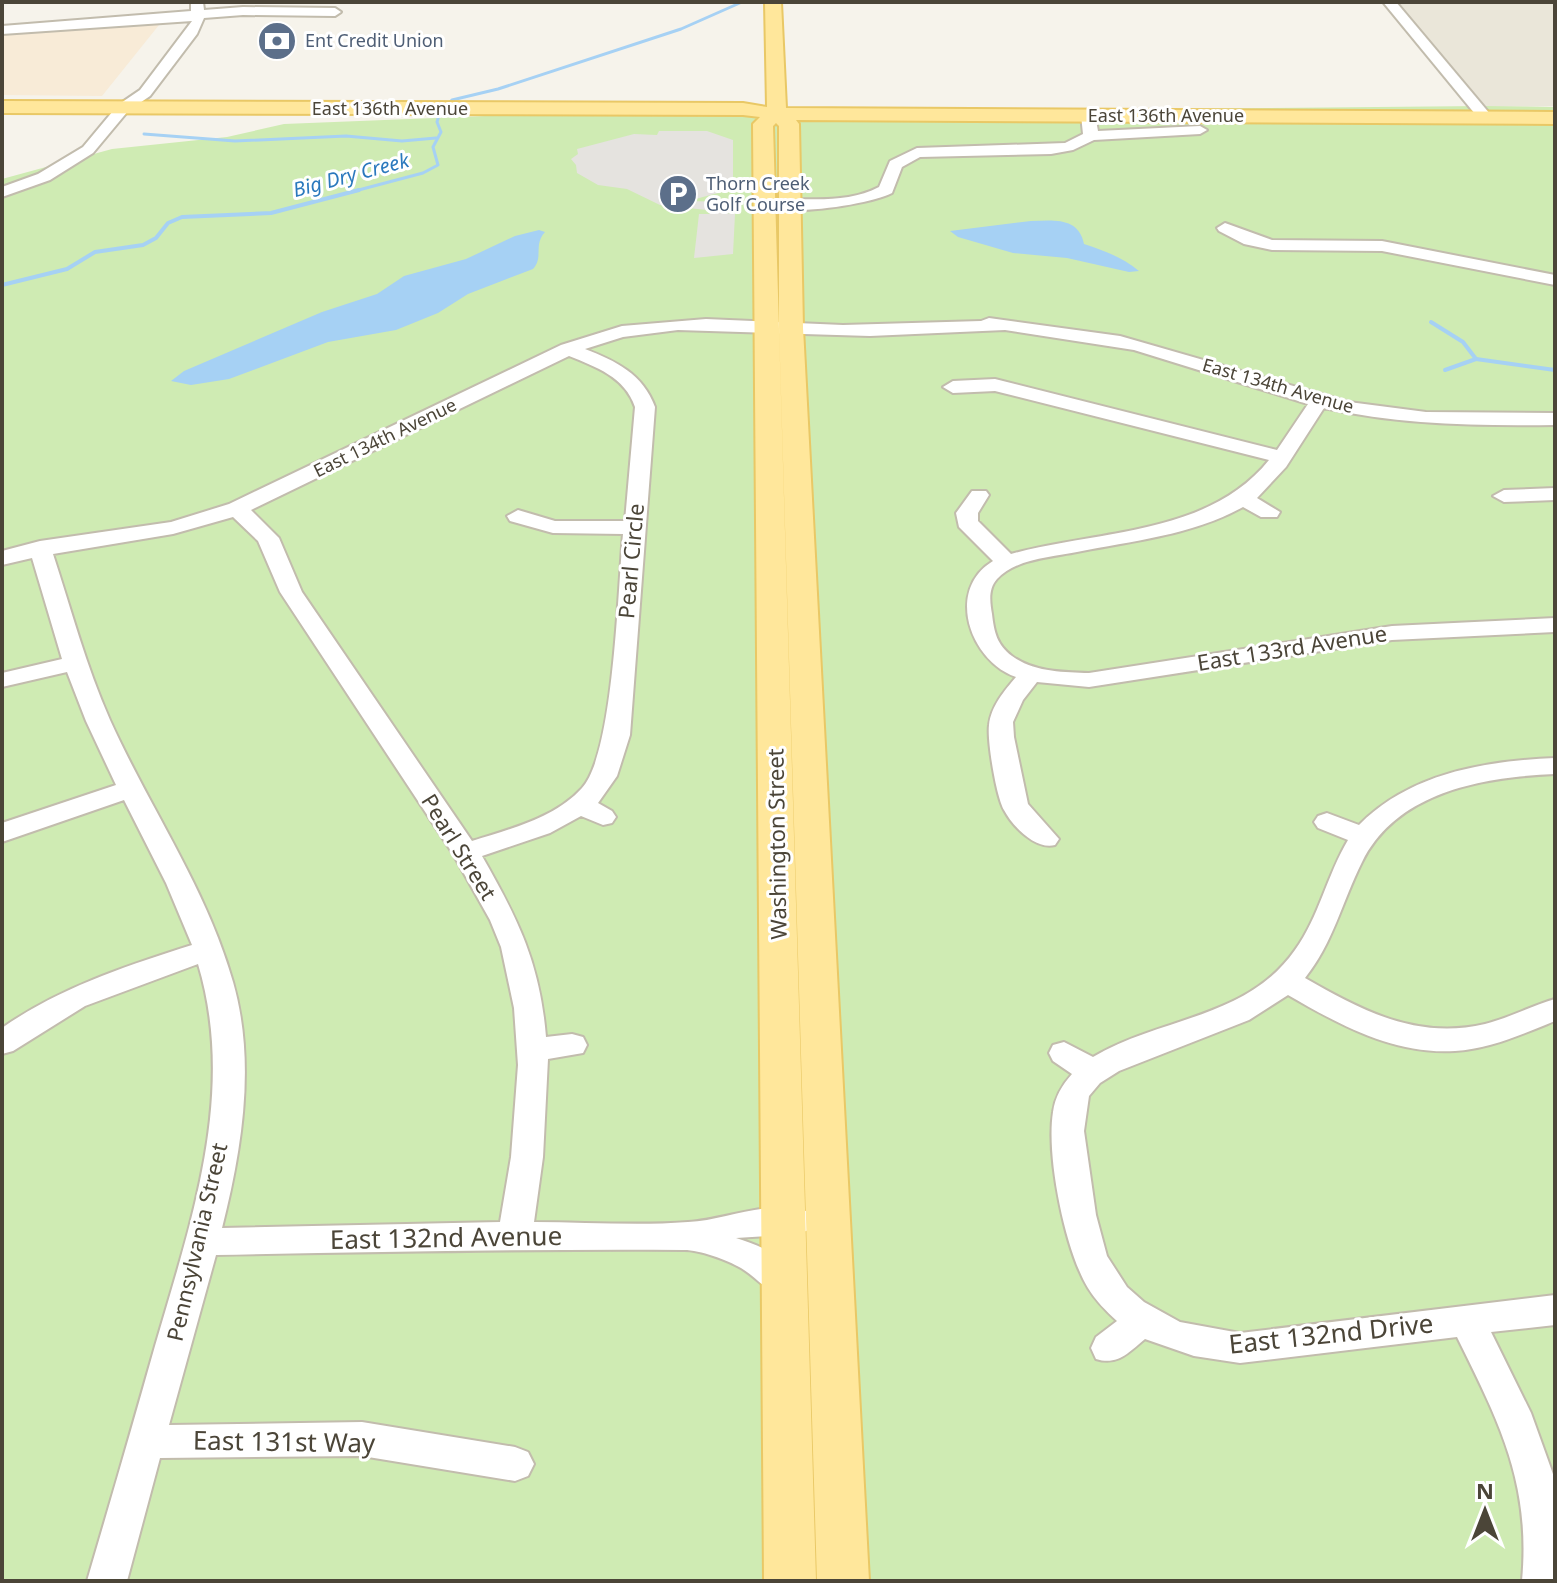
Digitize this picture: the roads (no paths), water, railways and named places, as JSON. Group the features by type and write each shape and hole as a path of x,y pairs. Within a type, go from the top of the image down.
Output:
{"main road":[{"name":"Washington Street","path":"773,2 777,114 789,124 790,202 782,324 785,1221 790,1581"},
{"name":"East 136th Avenue","path":"2,107 120,112 517,113 745,118 777,114 1555,118"},
{"name":"East 136th Avenue","path":"2,117 120,112"},
{"name":"Washington Street","path":"777,114 763,124 765,203 782,324 829,1221 843,1581"}],"street":[{"path":"1389,2 1485,117"},
{"path":"120,112 121,97 173,32 178,8"},
{"path":"2,30 178,8 336,9"},
{"path":"2,192 44,177 76,159 120,112 145,93 192,31 198,8"},
{"path":"1088,115 1091,136"},
{"path":"765,203 842,201 875,196 886,190 895,164 917,153 1051,149 1068,147 1091,136 1200,130"},
{"path":"1225,228 1250,240 1272,245 1368,245 1555,280"},
{"path":"1408,251 1423,235"},
{"name":"East 134th Avenue","path":"2,558 40,548 173,528 237,509 568,349 608,333 639,328 782,324 1004,325 1062,331 1137,345 1319,402 1427,419 1555,419"},
{"name":"Pearl Circle","path":"466,852 547,822 579,804 601,782 612,758 617,735 644,402 618,370 568,349"},
{"path":"953,387 995,385 1280,457"},
{"path":"1046,839 1015,807 1001,737 1001,722 1011,699 1031,674 998,657 984,636 978,600 980,587 992,571 1007,563 1181,523 1242,499 1262,480 1319,402"},
{"path":"1504,496 1555,494"},
{"path":"979,495 967,513 967,522 1007,563"},
{"path":"1242,499 1269,512"},
{"name":"Pearl Street","path":"237,509 268,538 291,592 466,852 504,920 515,947 525,981 532,1050 527,1157 515,1235"},
{"path":"518,516 553,527 634,528"},
{"name":"Pennsylvania Street","path":"40,548 75,663 98,721 195,915 208,950 219,987 229,1068 216,1177 202,1242 107,1581"},
{"name":"East 133rd Avenue","path":"1031,674 1089,680 1377,634 1555,625"},
{"path":"2,680 75,663"},
{"path":"1064,1053 1091,1071 1230,1017 1259,1002 1301,966 1321,936 1348,862 1362,836 1406,802 1450,782 1504,770 1555,766"},
{"path":"2,833 133,788"},
{"path":"579,804 603,817"},
{"path":"1327,822 1362,836"},
{"path":"2,1043 37,1018 100,987 208,950"},
{"path":"1286,981 1349,1017 1407,1037 1437,1040 1468,1038 1555,1010"},
{"path":"532,1050 572,1045"},
{"name":"East 132nd Drive","path":"1091,1071 1075,1092 1069,1114 1068,1139 1077,1196 1090,1257 1116,1297 1142,1321 1177,1339 1208,1347 1240,1348 1466,1319"},
{"name":"East 132nd Avenue","path":"202,1242 515,1235 690,1236 738,1224 829,1221"},
{"name":"East 132nd Avenue","path":"690,1236 752,1257 786,1283"},
{"path":"1542,1581 1547,1550 1538,1477 1521,1432 1466,1319 1555,1310"},
{"path":"1109,1348 1142,1321"},
{"name":"East 131st Way","path":"146,1442 362,1439 515,1464"}],"water":[{"path":"1031,221 1057,221 1071,225 1077,229 1084,244 1113,255 1139,271 1129,272 1067,258 1013,253 958,237 950,231"},
{"path":"539,230 545,232 533,269 468,294 438,313 396,330 328,342 229,379 191,385 171,381 184,371 322,312 377,294 404,276 466,259 515,236"}],"waterway":[{"name":"Big Dry Creek","path":"351,192 423,173 438,165 433,147 441,132 437,122 440,112 452,100 498,89 681,29 742,2"},
{"path":"144,134 235,141 346,136 402,141 436,138"},
{"name":"Big Dry Creek","path":"2,285 67,269 95,252 143,245 156,238 168,223 182,217 271,213 359,190"},
{"path":"1431,322 1463,342 1476,359"},
{"path":"1445,370 1476,359"},
{"path":"1476,359 1555,370"}],"place":[{"name":"Ent Credit Union","path":"277,41"},
{"name":"Thorn Creek Golf Course","path":"678,194"}]}
